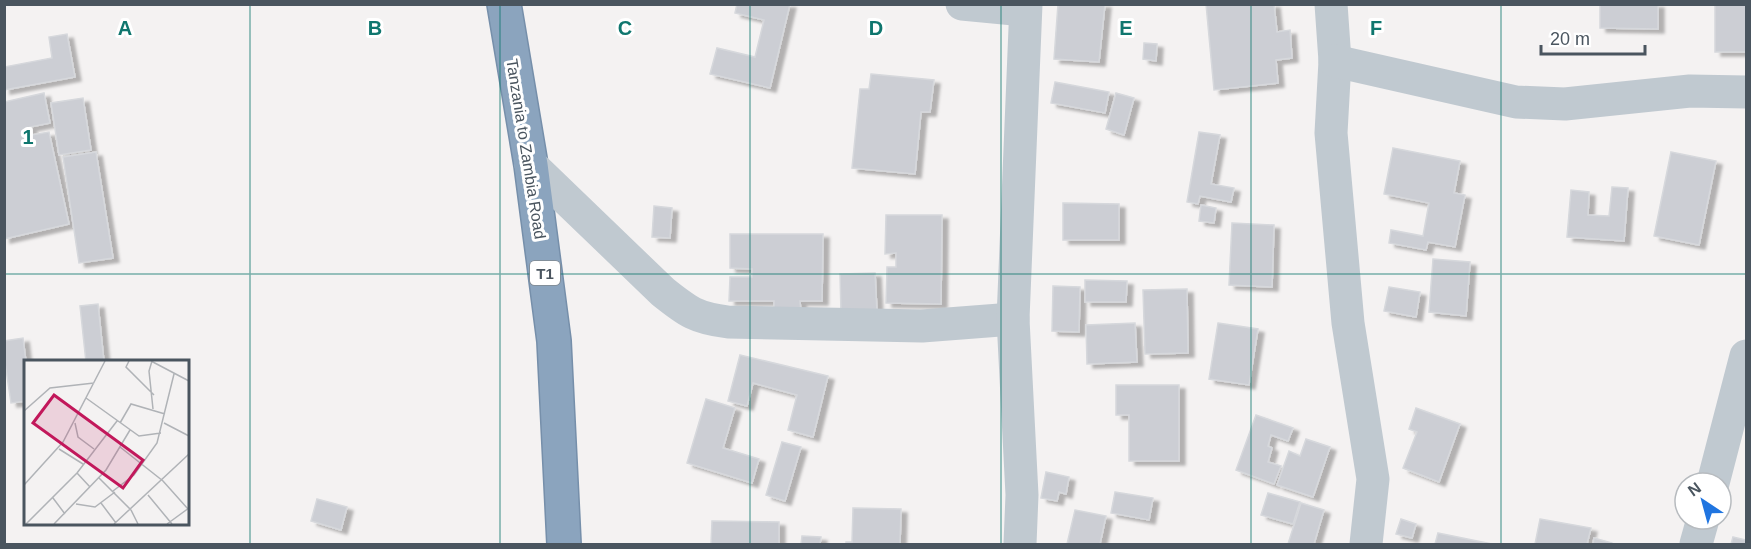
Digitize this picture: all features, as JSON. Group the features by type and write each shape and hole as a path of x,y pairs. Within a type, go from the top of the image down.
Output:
{"highway":[{"name":"Tanzania to Zambia Road","path":"504,4 531,165 554,341 564,544"}],"street":[{"path":"962,4 1025,7 1013,319 1022,495 1020,544"},
{"path":"1330,4 1335,61 1332,133 1348,323 1373,478 1366,544"},
{"path":"1335,61 1516,102 1565,104 1690,91 1746,92"},
{"path":"531,165 663,292 696,316 728,321 922,326 1013,319"},
{"path":"1716,471 1746,356"}],"building":[{"path":"737,4 790,4 770,88 710,74 717,48 755,57 764,20 735,13"},
{"path":"1058,4 1105,4 1099,62 1054,59"},
{"path":"1206,4 1274,4 1277,32 1290,30 1292,58 1276,60 1278,83 1214,90"},
{"path":"1600,4 1658,4 1658,29 1600,28"},
{"path":"1715,4 1746,4 1746,52 1715,52"},
{"path":"67,34 75,77 4,90 4,67 52,58 49,37"},
{"path":"1144,43 1157,44 1156,61 1143,59"},
{"path":"871,74 934,80 930,112 921,112 915,174 852,168 860,89 869,89"},
{"path":"1055,82 1109,92 1105,113 1051,103"},
{"path":"44,93 50,123 30,127 32,135 49,132 69,224 4,239 4,102"},
{"path":"1116,93 1134,98 1124,135 1106,129"},
{"path":"83,98 91,150 59,155 51,103"},
{"path":"1199,132 1220,135 1211,184 1234,188 1231,202 1200,196 1198,204 1187,202"},
{"path":"1393,148 1460,161 1454,193 1465,195 1455,247 1428,242 1426,250 1389,243 1391,230 1423,236 1429,203 1384,194"},
{"path":"96,152 113,258 79,263 63,157"},
{"path":"1671,152 1716,161 1699,245 1654,236"},
{"path":"1612,187 1628,188 1624,241 1567,237 1571,190 1589,192 1588,215 1609,216"},
{"path":"1063,203 1119,204 1119,240 1063,240"},
{"path":"1201,205 1216,208 1214,223 1199,221"},
{"path":"654,206 672,208 670,238 652,237"},
{"path":"886,215 942,215 941,304 886,303 887,267 896,267 896,253 885,254"},
{"path":"1232,223 1274,225 1272,287 1229,285"},
{"path":"730,234 823,234 822,301 800,301 801,313 774,313 774,301 729,301 730,277 752,277 752,269 730,268"},
{"path":"1433,259 1470,262 1466,316 1429,312"},
{"path":"875,273 877,312 841,314 840,274"},
{"path":"1085,280 1127,281 1126,302 1085,302"},
{"path":"1053,286 1080,287 1079,332 1052,331"},
{"path":"1389,287 1420,292 1416,317 1384,311"},
{"path":"1187,289 1188,353 1145,354 1143,290"},
{"path":"98,304 104,360 86,360 80,306"},
{"path":"1135,323 1137,362 1087,364 1086,325"},
{"path":"1218,323 1258,329 1249,385 1209,379"},
{"path":"23,338 26,360 24,401 11,403 4,341"},
{"path":"740,355 828,376 813,437 788,430 797,395 753,383 747,406 728,401"},
{"path":"1116,385 1179,385 1179,461 1129,461 1129,415 1116,415"},
{"path":"706,399 735,408 723,448 759,459 752,483 687,463"},
{"path":"1416,408 1460,424 1439,482 1403,468 1417,432 1409,429"},
{"path":"1256,415 1293,428 1288,441 1271,435 1268,446 1272,448 1268,462 1281,466 1274,484 1236,470"},
{"path":"1306,439 1330,447 1313,497 1277,485 1289,451 1300,456"},
{"path":"782,442 801,447 785,501 766,495"},
{"path":"1046,472 1069,477 1066,494 1059,492 1057,501 1041,498"},
{"path":"1115,492 1153,498 1149,520 1111,513"},
{"path":"1268,493 1300,502 1293,524 1261,515"},
{"path":"317,499 347,507 341,530 311,521"},
{"path":"1301,503 1324,510 1314,544 1288,544"},
{"path":"853,508 901,509 900,544 846,544 846,542 852,542"},
{"path":"1075,510 1106,516 1100,544 1067,544"},
{"path":"1401,519 1416,524 1412,538 1396,534"},
{"path":"1540,519 1591,528 1587,544 1535,544"},
{"path":"712,521 779,522 779,544 711,544"},
{"path":"1438,533 1492,544 1435,544"},
{"path":"802,536 821,537 820,544 801,544"},
{"path":"1733,537 1746,540 1746,544 1731,544"},
{"path":"1594,538 1612,543 1612,544 1593,544"}]}
